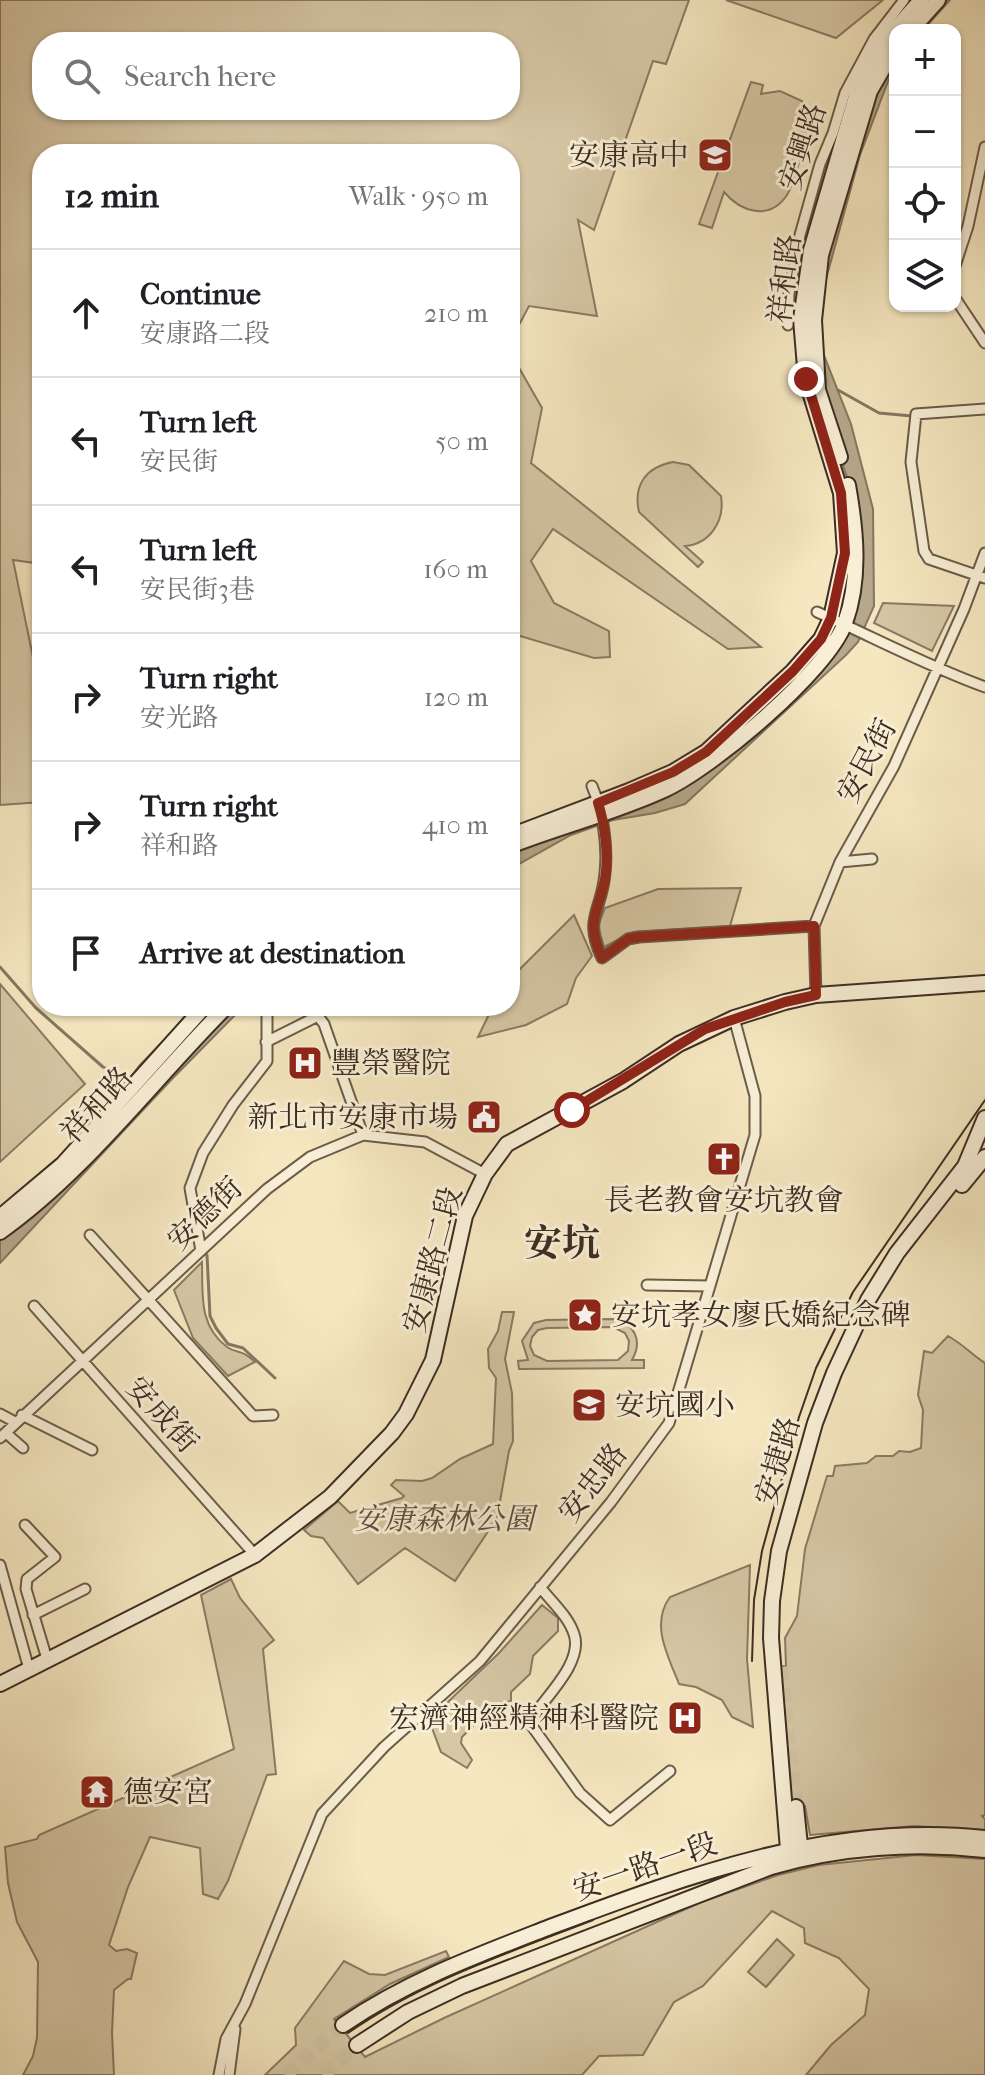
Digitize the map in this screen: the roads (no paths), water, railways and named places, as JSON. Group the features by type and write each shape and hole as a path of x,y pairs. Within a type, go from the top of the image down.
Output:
{"main road":[{"name":"祥和路","path":"843,622 845,553 841,493 806,379 801,319 811,250 836,156 859,86 884,42 921,0"},
{"path":"916,24 938,0"},
{"name":"祥和路","path":"520,842 600,808 706,752 793,671 821,639 843,622 855,572 855,526 848,485 818,390 814,320 821,255 843,174 870,91 889,58"},
{"name":"祥和路","path":"520,833 600,808"},
{"name":"安康路二段","path":"0,1684 255,1555 330,1497 392,1433 406,1414 433,1360 464,1221 485,1174 507,1144 623,1081 679,1044 734,1018 816,995 985,983"},
{"name":"祥和路","path":"0,1232 25,1215 144,1082 197,1016"},
{"name":"祥和路","path":"144,1082 216,1016"},
{"name":"安捷路","path":"953,1189 985,1118"},
{"name":"安捷路","path":"795,1855 772,1601 779,1551 824,1398 868,1300 897,1253 985,1157"},
{"name":"祥和路","path":"0,1217 54,1181"},
{"name":"安捷路","path":"775,1638 781,1667"},
{"path":"795,1855 796,1807"},
{"name":"安一路一段","path":"343,2025 394,1992 453,1964 704,1872 899,1836 985,1838"},
{"name":"安一路一段","path":"357,2045 408,2012 462,1986 795,1855 915,1847 985,1850"}],"street":[{"name":"安興路","path":"788,325 789,294 800,235 845,93 874,39 904,0"},
{"path":"961,248 985,147"},
{"path":"961,307 985,343"},
{"path":"981,577 929,559 924,551 911,462 916,414 985,409"},
{"name":"安民街","path":"816,995 814,926 840,862 894,766 981,577 985,553"},
{"path":"817,612 938,670 985,687"},
{"path":"592,786 600,808 605,876 592,927 602,958 628,939 639,937 814,926"},
{"path":"840,862 872,859"},
{"path":"201,1251 190,1188 203,1153 233,1105 267,1061 267,1016"},
{"path":"266,1042 318,1016 324,1024 363,1135"},
{"name":"安忠路","path":"219,2075 222,2048 235,2025 322,1814 384,1747 480,1661 611,1502 669,1423 755,1135 755,1096 734,1018"},
{"name":"安德街","path":"3,1436 284,1174 310,1157 363,1135 425,1142 485,1174"},
{"path":"90,1235 253,1416 273,1415"},
{"path":"647,1285 710,1286"},
{"name":"安成街","path":"34,1306 255,1555"},
{"path":"0,1414 19,1418 92,1450"},
{"path":"3,1436 23,1448"},
{"path":"25,1525 55,1557 27,1579 26,1589 47,1659"},
{"path":"0,1565 29,1669"},
{"path":"540,1587 568,1621 575,1635 577,1650 572,1663 529,1722 580,1793 610,1820 670,1771"},
{"path":"33,1615 85,1589"},
{"name":"安忠路","path":"229,2075 235,2025"}],"waterway":[{"path":"838,390 879,413 912,416"},
{"path":"0,967 32,1003"},
{"path":"45,1016 103,1067 132,1081"},
{"path":"207,1255 210,1316 216,1328 228,1344 243,1348 275,1378"}],"tunnel":[{"path":"781,1667 796,1807"},
{"path":"285,2075 343,2025"},
{"path":"323,2075 357,2045"}],"tram line":[{"path":"752,1661 754,1600 762,1551 799,1417 816,1368 853,1292 985,1100"},
{"path":"348,2033 436,1983 593,1920"}],"place":[{"name":"安康高中","path":"715,155"},
{"name":"豐榮醫院","path":"305,1063"},
{"name":"新北市安康市場","path":"484,1117"},
{"name":"長老教會安坑教會","path":"724,1159"},
{"name":"安坑孝女廖氏嬌紀念碑","path":"585,1315"},
{"name":"安坑國小","path":"589,1405"},
{"name":"宏濟神經精神科醫院","path":"685,1718"},
{"name":"德安宮","path":"97,1792"}],"district":[{"name":"安坑","path":"562,1243"}],"park label":[{"name":"安康森林公園","path":"444,1519"}]}
